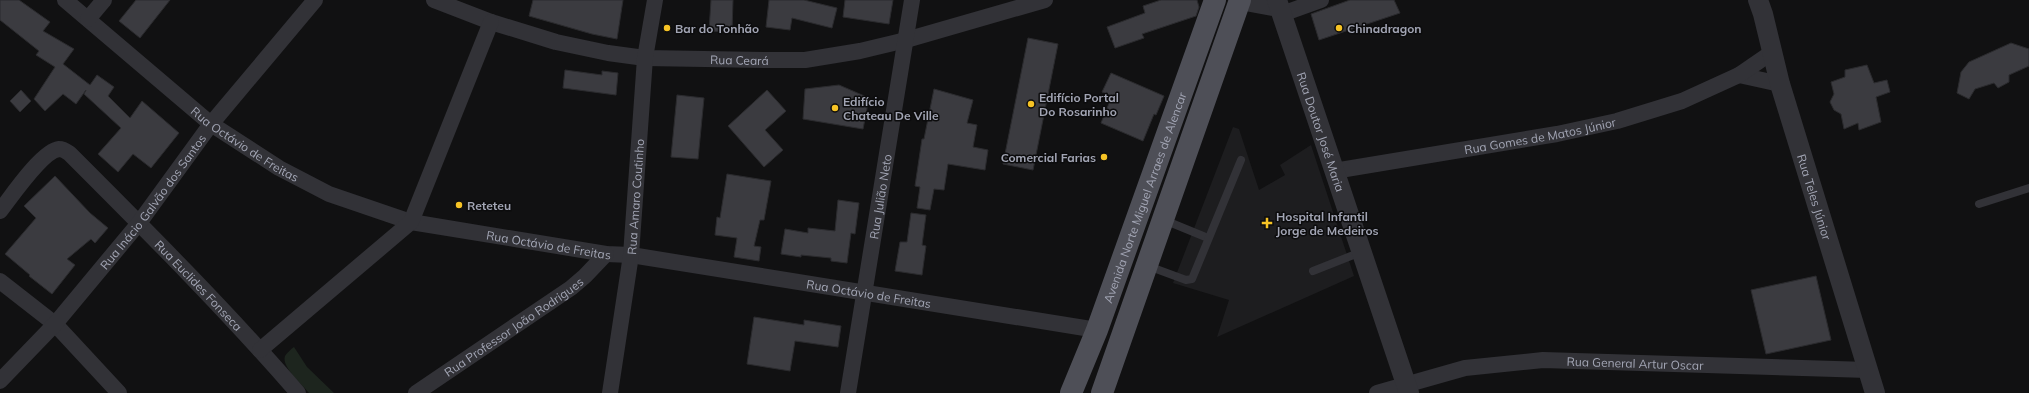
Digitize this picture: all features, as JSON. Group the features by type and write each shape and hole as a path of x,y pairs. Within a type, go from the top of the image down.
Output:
{"main road":[{"name":"Avenida Norte Miguel Arraes de Alencar","path":"1071,393 1096,330 1215,0"},
{"name":"Avenida Norte Miguel Arraes de Alencar","path":"1102,393 1240,0"}],"street":[{"name":"Rua Octávio de Freitas","path":"65,0 211,124 279,168 329,194 411,222 606,254 631,255 866,292 1096,330"},
{"path":"88,19 104,0"},
{"name":"Rua Inácio Galvão dos Santos","path":"0,381 55,324 139,223 211,124 315,0"},
{"name":"Rua Ceará","path":"434,0 490,22 556,42 645,58 804,60 860,51 906,40 1045,0"},
{"name":"Rua Amaro Coutinho","path":"610,393 631,255 645,58 655,0"},
{"name":"Rua Julião Neto","path":"848,393 866,292 912,0"},
{"path":"1240,0 1280,7 1321,0"},
{"name":"Rua Teles Júnior","path":"1758,0 1763,14 1771,53 1780,84 1875,393"},
{"name":"Rua Doutor José Maria","path":"1280,7 1407,388"},
{"path":"260,350 411,222 490,22"},
{"name":"Rua Gomes de Matos Júnior","path":"1334,171 1557,134 1617,121 1682,101 1739,75 1771,53"},
{"path":"1739,75 1780,84"},
{"name":"Rua Euclides Fonseca","path":"0,211 40,161 58,149 64,150 70,154 139,223 260,350 298,393"},
{"name":"Rua Professor João Rodrigues","path":"416,393 571,288 606,254"},
{"path":"0,281 55,324 119,393"},
{"name":"Rua General Artur Oscar","path":"1377,393 1407,388 1465,368 1543,360 1868,370"}],"lane":[{"path":"1147,266 1186,280 1192,279 1241,160"},
{"path":"1979,204 2029,188"},
{"path":"1163,219 1208,238"},
{"path":"1314,270 1361,252"}],"shaded area":[{"name":"Hospital Infantil Jorge de Medeiros","path":"1233,127 1239,129 1259,190 1285,175 1280,165 1311,145 1354,276 1217,337 1229,300 1173,283"},
{"path":"294,347 307,367 334,393 309,393 293,376 286,365 285,356"}],"building":[{"path":"0,0 19,0 50,22 43,31 74,49 63,64 90,85 97,75 114,87 108,96 130,118 142,101 179,133 151,168 133,154 118,172 98,154 121,128 84,94 86,90 76,104 63,94 45,111 34,99 55,67 36,55 39,51 0,20"},
{"path":"136,0 170,0 140,38 119,21"},
{"path":"533,0 623,0 617,39 592,34 529,16"},
{"path":"711,0 733,0 732,32 709,31"},
{"path":"769,0 804,0 837,8 832,28 792,18 790,30 766,27"},
{"path":"845,0 893,0 889,24 843,17"},
{"path":"1161,0 1197,0 1199,7 1196,16 1142,34 1144,38 1115,48 1107,27 1145,13 1143,6"},
{"path":"1350,0 1394,0 1400,13 1319,40 1311,14"},
{"name":"Edifício Portal Do Rosarinho","path":"1028,38 1058,44 1033,170 1003,164"},
{"path":"2011,43 2029,49 2029,66 2009,75 2009,82 1998,88 1994,83 1975,89 1969,99 1957,93 1961,72 1969,62"},
{"path":"1867,65 1874,83 1887,80 1890,92 1876,97 1881,122 1859,130 1858,123 1844,129 1841,114 1834,110 1830,102 1834,94 1831,82 1845,77 1845,70"},
{"path":"565,70 602,75 602,71 618,73 616,95 563,88"},
{"path":"1111,73 1164,96 1156,115 1154,114 1143,141 1101,123 1112,96 1102,92"},
{"name":"Edifício Chateau De Ville","path":"839,85 869,98 863,129 803,119 805,89"},
{"path":"934,89 973,100 967,123 977,125 973,147 988,150 985,170 948,164 944,190 934,189 930,210 917,208 920,187 915,186 922,139 924,139"},
{"path":"21,90 31,101 20,112 10,101"},
{"path":"767,90 786,111 765,130 783,150 764,167 728,126"},
{"path":"677,95 704,98 698,159 671,157"},
{"path":"727,174 771,181 764,220 760,220 754,246 761,247 759,261 734,257 737,238 715,235 717,217 720,218"},
{"path":"55,176 90,213 108,228 95,243 91,239 67,259 75,265 52,294 5,254 36,218 24,206"},
{"path":"838,200 859,203 855,234 851,233 847,263 831,261 831,258 801,255 801,257 781,254 785,229 808,233 808,228 835,231"},
{"path":"911,213 926,215 922,245 926,246 922,275 895,271 900,242 907,242"},
{"path":"1816,276 1831,340 1766,354 1751,290"},
{"path":"754,317 804,325 804,320 841,326 838,347 795,341 790,371 747,364"}],"place":[{"name":"Bar do Tonhão","path":"667,28"},
{"name":"Chinadragon","path":"1339,28"},
{"name":"Edifício Portal Do Rosarinho","path":"1031,104"},
{"name":"Edifício Chateau De Ville","path":"835,108"},
{"name":"Comercial Farias","path":"1104,157"},
{"name":"Reteteu","path":"459,205"},
{"name":"Hospital Infantil Jorge de Medeiros","path":"1267,223"}]}
